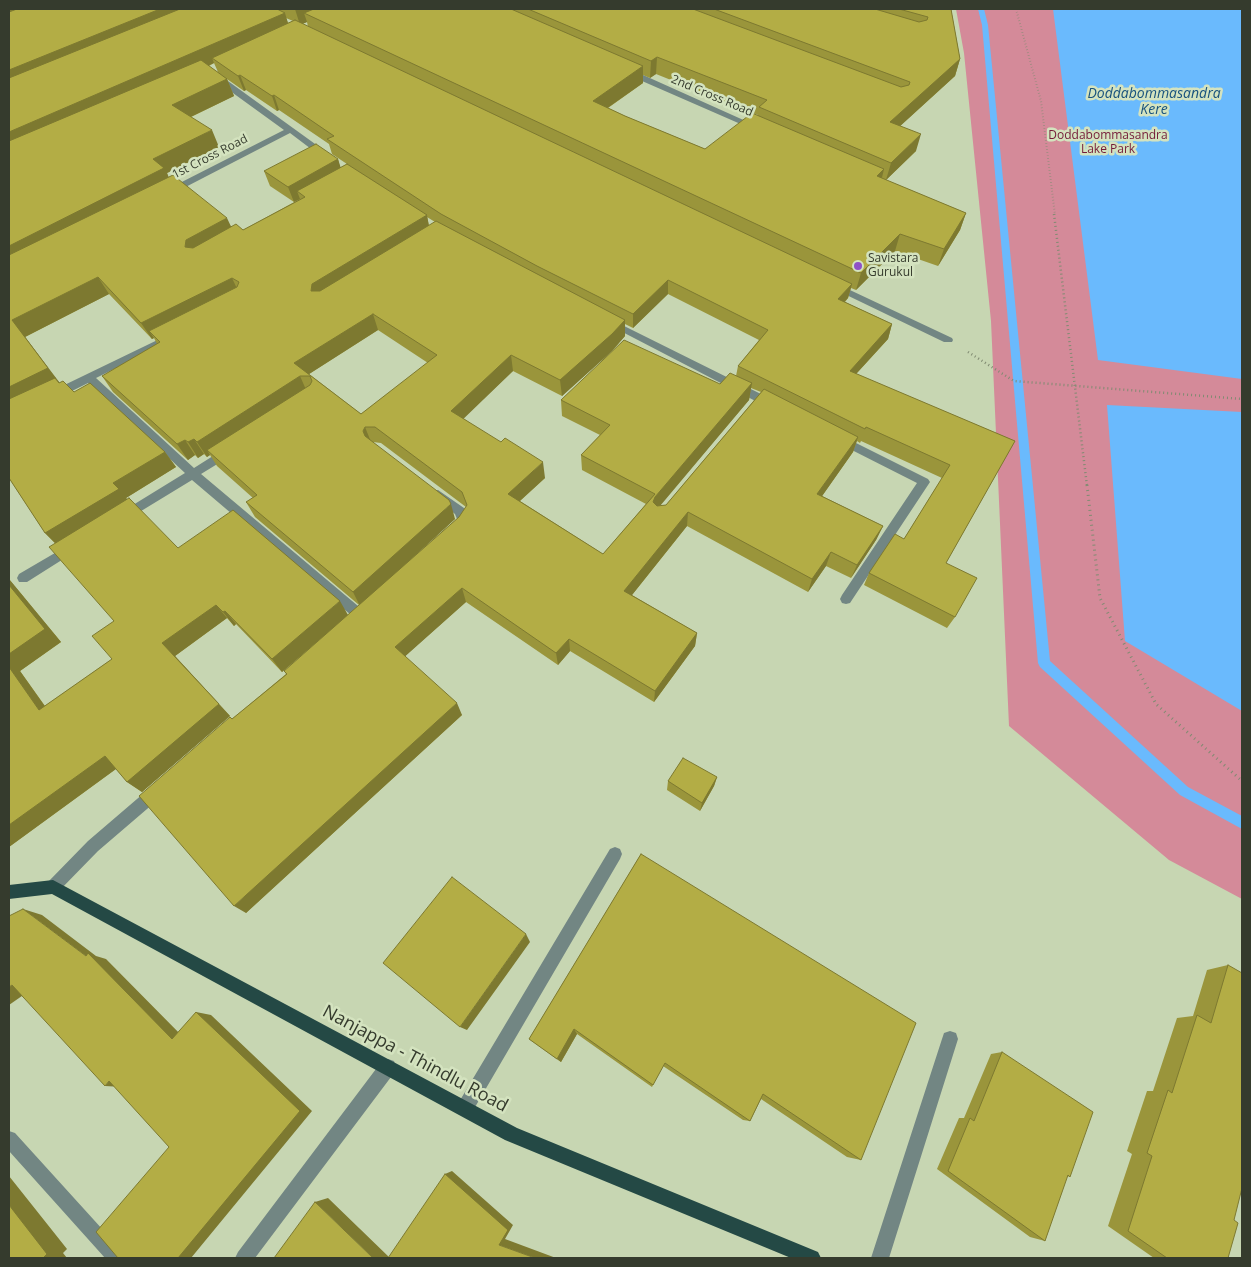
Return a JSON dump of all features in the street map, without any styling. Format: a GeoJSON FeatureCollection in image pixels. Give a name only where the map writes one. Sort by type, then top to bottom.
{"type":"FeatureCollection","features":[{"type":"Feature","properties":{"kind":"main road"},"geometry":{"type":"LineString","coordinates":[[9,892],[53,887]]}},
{"type":"Feature","properties":{"kind":"main road","name":"Nanjappa - Thindlu Road"},"geometry":{"type":"LineString","coordinates":[[53,887],[466,1108],[511,1134],[812,1258]]}},
{"type":"Feature","properties":{"kind":"street","name":"2nd Cross Road"},"geometry":{"type":"LineString","coordinates":[[617,67],[761,130]]}},
{"type":"Feature","properties":{"kind":"street"},"geometry":{"type":"LineString","coordinates":[[209,72],[334,162]]}},
{"type":"Feature","properties":{"kind":"street","name":"1st Cross Road"},"geometry":{"type":"LineString","coordinates":[[165,194],[290,130]]}},
{"type":"Feature","properties":{"kind":"street"},"geometry":{"type":"LineString","coordinates":[[823,280],[948,340]]}},
{"type":"Feature","properties":{"kind":"street"},"geometry":{"type":"LineString","coordinates":[[603,319],[634,339],[756,401],[785,411]]}},
{"type":"Feature","properties":{"kind":"street"},"geometry":{"type":"LineString","coordinates":[[44,400],[182,330]]}},
{"type":"Feature","properties":{"kind":"street"},"geometry":{"type":"LineString","coordinates":[[89,378],[114,398],[193,474],[364,612],[345,628]]}},
{"type":"Feature","properties":{"kind":"street"},"geometry":{"type":"LineString","coordinates":[[828,433],[924,482],[846,599]]}},
{"type":"Feature","properties":{"kind":"street"},"geometry":{"type":"LineString","coordinates":[[116,521],[240,443]]}},
{"type":"Feature","properties":{"kind":"street"},"geometry":{"type":"LineString","coordinates":[[430,488],[460,511],[463,519],[451,534]]}},
{"type":"Feature","properties":{"kind":"street"},"geometry":{"type":"LineString","coordinates":[[23,578],[83,541]]}},
{"type":"Feature","properties":{"kind":"street"},"geometry":{"type":"LineString","coordinates":[[53,887],[93,846],[167,782]]}},
{"type":"Feature","properties":{"kind":"street"},"geometry":{"type":"LineString","coordinates":[[466,1108],[615,854]]}},
{"type":"Feature","properties":{"kind":"street"},"geometry":{"type":"LineString","coordinates":[[880,1258],[950,1039]]}},
{"type":"Feature","properties":{"kind":"street"},"geometry":{"type":"LineString","coordinates":[[244,1258],[388,1066]]}},
{"type":"Feature","properties":{"kind":"street"},"geometry":{"type":"LineString","coordinates":[[9,1139],[117,1258]]}},
{"type":"Feature","properties":{"kind":"path"},"geometry":{"type":"LineString","coordinates":[[1016,9],[1041,101],[1100,598],[1156,704],[1242,781]]}},
{"type":"Feature","properties":{"kind":"path"},"geometry":{"type":"LineString","coordinates":[[948,340],[1014,381],[1242,399]]}},
{"type":"Feature","properties":{"kind":"green space","name":"Doddabommasandra Lake Park"},"geometry":{"type":"Polygon","coordinates":[[[956,9],[1242,9],[1242,899],[1169,860],[1009,726],[991,321],[964,53],[956,9]]]}},
{"type":"Feature","properties":{"kind":"water","name":"Doddabommasandra Kere"},"geometry":{"type":"Polygon","coordinates":[[[1053,9],[1242,9],[1242,379],[1098,360],[1053,9]]]}},
{"type":"Feature","properties":{"kind":"water"},"geometry":{"type":"Polygon","coordinates":[[[1107,405],[1242,412],[1242,711],[1125,641],[1107,405]]]}},
{"type":"Feature","properties":{"kind":"building"},"geometry":{"type":"Polygon","coordinates":[[[17,9],[160,9],[9,70],[9,12],[17,9]]]}},
{"type":"Feature","properties":{"kind":"building"},"geometry":{"type":"Polygon","coordinates":[[[180,9],[277,9],[285,13],[9,132],[9,78],[180,9]]]}},
{"type":"Feature","properties":{"kind":"building"},"geometry":{"type":"Polygon","coordinates":[[[314,9],[511,9],[643,66],[593,101],[625,116],[705,149],[752,113],[884,169],[877,176],[966,213],[944,249],[900,234],[861,273],[304,13],[314,9]]]}},
{"type":"Feature","properties":{"kind":"building"},"geometry":{"type":"Polygon","coordinates":[[[528,9],[693,9],[901,87],[909,85],[910,82],[714,9],[875,9],[919,22],[927,20],[928,17],[899,9],[951,9],[960,59],[890,122],[921,134],[891,163],[759,107],[767,100],[657,57],[651,61],[528,9]]]}},
{"type":"Feature","properties":{"kind":"building"},"geometry":{"type":"Polygon","coordinates":[[[295,20],[852,284],[838,299],[892,324],[850,371],[1015,441],[946,563],[977,578],[955,617],[869,573],[895,534],[904,539],[950,465],[866,427],[865,429],[738,366],[768,330],[668,280],[633,314],[537,266],[441,214],[327,139],[334,136],[274,95],[272,96],[240,75],[238,76],[212,58],[295,20]]]}},
{"type":"Feature","properties":{"kind":"building"},"geometry":{"type":"Polygon","coordinates":[[[201,60],[227,79],[172,105],[212,130],[153,159],[164,168],[9,246],[9,141],[201,60]]]}},
{"type":"Feature","properties":{"kind":"building"},"geometry":{"type":"Polygon","coordinates":[[[316,144],[338,159],[288,187],[264,171],[316,144]]]}},
{"type":"Feature","properties":{"kind":"building"},"geometry":{"type":"Polygon","coordinates":[[[347,164],[427,215],[312,284],[311,291],[320,291],[436,221],[625,320],[560,380],[511,355],[451,411],[501,442],[505,438],[543,462],[508,494],[603,554],[655,494],[581,455],[610,425],[561,400],[624,340],[720,384],[730,373],[752,383],[655,497],[653,502],[657,506],[666,505],[764,389],[858,437],[817,494],[883,526],[857,565],[831,552],[812,579],[688,512],[624,591],[697,633],[655,691],[569,639],[556,653],[462,588],[395,647],[457,703],[234,906],[139,796],[230,717],[232,719],[287,674],[284,671],[459,517],[467,505],[462,492],[375,427],[365,427],[363,431],[365,436],[449,500],[451,504],[353,592],[246,502],[257,495],[207,450],[310,385],[312,381],[310,376],[300,376],[197,442],[194,439],[188,442],[185,440],[177,444],[102,376],[160,342],[149,331],[237,287],[239,282],[232,278],[141,323],[98,277],[12,320],[48,368],[9,387],[9,255],[173,175],[227,218],[186,240],[185,247],[193,248],[236,224],[243,230],[305,197],[297,191],[347,164]],[[373,314],[294,363],[361,414],[437,355],[373,314]]]}},
{"type":"Feature","properties":{"kind":"building"},"geometry":{"type":"Polygon","coordinates":[[[55,378],[59,383],[63,381],[74,392],[90,383],[165,452],[113,483],[119,489],[45,533],[9,478],[9,399],[55,378]]]}},
{"type":"Feature","properties":{"kind":"building"},"geometry":{"type":"Polygon","coordinates":[[[129,498],[178,548],[233,510],[340,601],[272,659],[225,611],[223,612],[216,605],[162,643],[219,704],[127,782],[105,756],[9,825],[9,667],[39,710],[112,659],[92,636],[114,621],[49,547],[129,498]]]}},
{"type":"Feature","properties":{"kind":"building"},"geometry":{"type":"Polygon","coordinates":[[[9,585],[45,629],[9,654],[9,585]]]}},
{"type":"Feature","properties":{"kind":"building"},"geometry":{"type":"Polygon","coordinates":[[[683,758],[717,777],[702,803],[668,781],[683,758]]]}},
{"type":"Feature","properties":{"kind":"building"},"geometry":{"type":"Polygon","coordinates":[[[641,854],[916,1023],[861,1160],[763,1094],[750,1121],[665,1063],[653,1085],[574,1029],[557,1059],[529,1039],[641,854]]]}},
{"type":"Feature","properties":{"kind":"building"},"geometry":{"type":"Polygon","coordinates":[[[452,877],[526,934],[460,1027],[383,963],[452,877]]]}},
{"type":"Feature","properties":{"kind":"building"},"geometry":{"type":"Polygon","coordinates":[[[23,909],[86,956],[88,953],[172,1039],[196,1012],[300,1111],[178,1258],[118,1258],[96,1232],[169,1147],[109,1081],[105,1086],[12,985],[9,987],[9,916],[23,909]]]}},
{"type":"Feature","properties":{"kind":"building"},"geometry":{"type":"Polygon","coordinates":[[[1228,965],[1242,973],[1242,1188],[1234,1220],[1238,1223],[1228,1258],[1167,1258],[1128,1231],[1152,1156],[1147,1153],[1168,1090],[1172,1093],[1197,1015],[1211,1023],[1228,965]]]}},
{"type":"Feature","properties":{"kind":"building"},"geometry":{"type":"Polygon","coordinates":[[[1002,1052],[1093,1112],[1045,1241],[948,1171],[970,1118],[974,1121],[1002,1052]]]}},
{"type":"Feature","properties":{"kind":"building"},"geometry":{"type":"Polygon","coordinates":[[[445,1174],[508,1230],[499,1245],[535,1258],[388,1258],[445,1174]]]}},
{"type":"Feature","properties":{"kind":"building"},"geometry":{"type":"Polygon","coordinates":[[[315,1202],[373,1258],[274,1258],[315,1202]]]}},
{"type":"Feature","properties":{"kind":"building"},"geometry":{"type":"Polygon","coordinates":[[[9,1205],[47,1254],[43,1258],[9,1258],[9,1205]]]}},
{"type":"Feature","properties":{"kind":"waterway"},"geometry":{"type":"LineString","coordinates":[[981,9],[985,25],[1044,663],[1184,791],[1242,823]]}},
{"type":"Feature","properties":{"kind":"place","name":"Savistara Gurukul"},"geometry":{"type":"Point","coordinates":[858,266]}}]}
